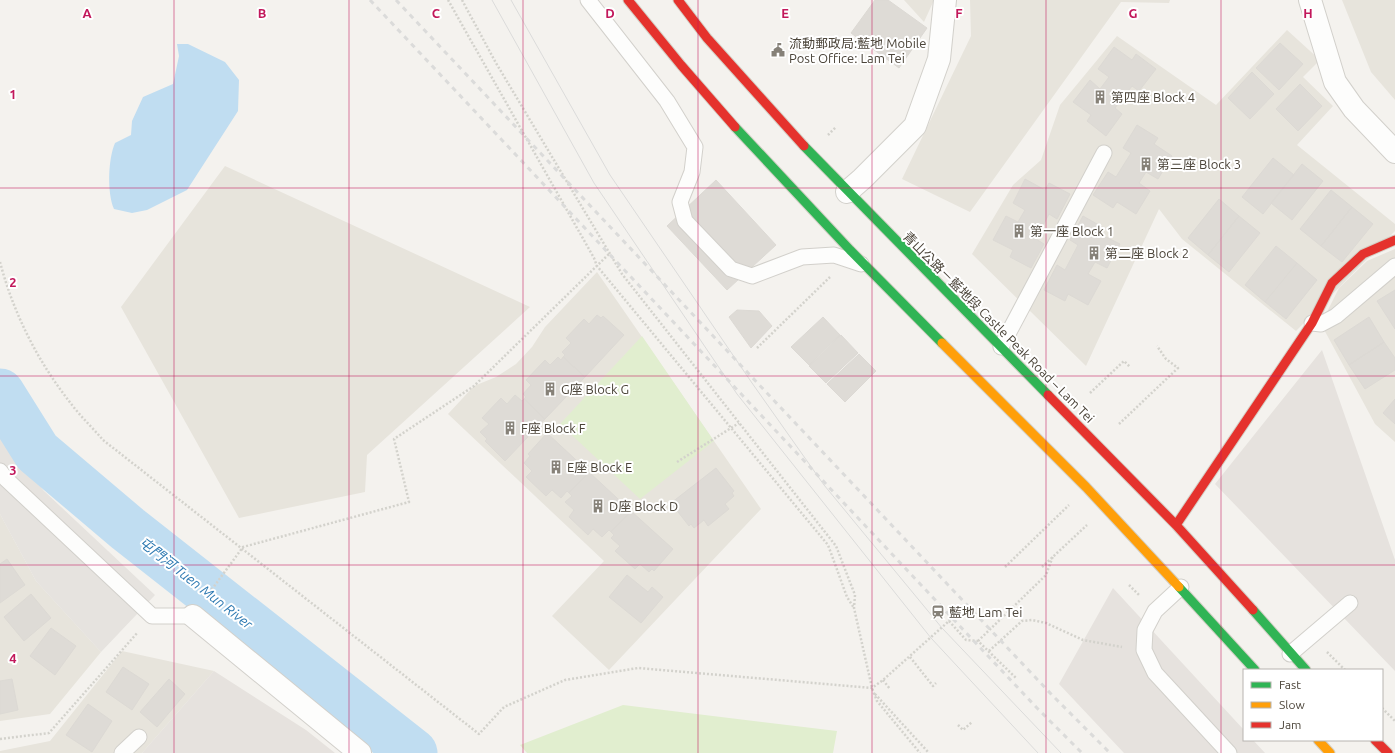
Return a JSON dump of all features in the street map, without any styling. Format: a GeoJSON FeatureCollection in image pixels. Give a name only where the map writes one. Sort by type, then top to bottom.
{"type":"FeatureCollection","features":[{"type":"Feature","properties":{"kind":"main road"},"geometry":{"type":"LineString","coordinates":[[628,0],[691,79],[802,201],[1087,489],[1181,587],[1254,669]]}},
{"type":"Feature","properties":{"kind":"main road","name":"青山公路－藍地段 Castle Peak Road – Lam Tei"},"geometry":{"type":"LineString","coordinates":[[678,0],[706,38],[809,153],[1176,525],[1305,669]]}},
{"type":"Feature","properties":{"kind":"main road"},"geometry":{"type":"LineString","coordinates":[[1176,525],[1312,324],[1332,283],[1363,254],[1395,240]]}},
{"type":"Feature","properties":{"kind":"main road"},"geometry":{"type":"LineString","coordinates":[[1319,741],[1330,753]]}},
{"type":"Feature","properties":{"kind":"main road"},"geometry":{"type":"LineString","coordinates":[[1376,741],[1388,753]]}},
{"type":"Feature","properties":{"kind":"street"},"geometry":{"type":"LineString","coordinates":[[847,192],[915,126],[939,60],[946,0]]}},
{"type":"Feature","properties":{"kind":"street"},"geometry":{"type":"LineString","coordinates":[[1310,0],[1335,82],[1354,109],[1395,152]]}},
{"type":"Feature","properties":{"kind":"street"},"geometry":{"type":"LineString","coordinates":[[198,609],[360,753]]}},
{"type":"Feature","properties":{"kind":"lane"},"geometry":{"type":"LineString","coordinates":[[588,0],[667,101],[695,147],[692,172],[680,202],[685,221],[732,269],[752,276],[802,257],[834,255],[865,266]]}},
{"type":"Feature","properties":{"kind":"lane"},"geometry":{"type":"LineString","coordinates":[[1001,347],[1104,153]]}},
{"type":"Feature","properties":{"kind":"lane"},"geometry":{"type":"LineString","coordinates":[[1312,324],[1321,324],[1336,316],[1395,266]]}},
{"type":"Feature","properties":{"kind":"lane"},"geometry":{"type":"LineString","coordinates":[[0,471],[6,479],[152,616],[198,609]]}},
{"type":"Feature","properties":{"kind":"lane"},"geometry":{"type":"LineString","coordinates":[[1181,587],[1155,611],[1145,630],[1144,650],[1155,673],[1229,753]]}},
{"type":"Feature","properties":{"kind":"lane"},"geometry":{"type":"LineString","coordinates":[[1290,654],[1350,603]]}},
{"type":"Feature","properties":{"kind":"lane"},"geometry":{"type":"LineString","coordinates":[[122,753],[139,737]]}},
{"type":"Feature","properties":{"kind":"path"},"geometry":{"type":"LineString","coordinates":[[448,0],[590,251],[597,266],[828,545],[847,597],[854,608]]}},
{"type":"Feature","properties":{"kind":"path"},"geometry":{"type":"LineString","coordinates":[[462,0],[496,63],[622,274],[836,546],[855,594],[854,608],[872,688],[929,753]]}},
{"type":"Feature","properties":{"kind":"path"},"geometry":{"type":"LineString","coordinates":[[198,609],[243,547],[409,502],[394,439],[474,386],[610,253]]}},
{"type":"Feature","properties":{"kind":"path"},"geometry":{"type":"LineString","coordinates":[[0,262],[15,307],[32,345],[69,401],[103,440],[243,547],[479,734],[504,707],[565,680],[638,668],[872,688],[910,657],[949,621],[952,606]]}},
{"type":"Feature","properties":{"kind":"path"},"geometry":{"type":"LineString","coordinates":[[758,348],[834,273]]}},
{"type":"Feature","properties":{"kind":"path"},"geometry":{"type":"LineString","coordinates":[[1119,424],[1178,368],[1166,359],[1157,346]]}},
{"type":"Feature","properties":{"kind":"path"},"geometry":{"type":"LineString","coordinates":[[1090,393],[1124,361],[1130,367]]}},
{"type":"Feature","properties":{"kind":"path"},"geometry":{"type":"LineString","coordinates":[[677,462],[739,423]]}},
{"type":"Feature","properties":{"kind":"path"},"geometry":{"type":"LineString","coordinates":[[1005,567],[1087,489]]}},
{"type":"Feature","properties":{"kind":"path"},"geometry":{"type":"LineString","coordinates":[[1042,567],[1105,509]]}},
{"type":"Feature","properties":{"kind":"path"},"geometry":{"type":"LineString","coordinates":[[949,621],[966,640],[978,640],[1046,575],[1053,556]]}},
{"type":"Feature","properties":{"kind":"path"},"geometry":{"type":"LineString","coordinates":[[0,738],[49,733],[152,616]]}},
{"type":"Feature","properties":{"kind":"path"},"geometry":{"type":"LineString","coordinates":[[989,651],[999,640],[1022,621],[1032,620],[1046,623],[1083,640],[1144,650]]}},
{"type":"Feature","properties":{"kind":"path"},"geometry":{"type":"LineString","coordinates":[[978,640],[1016,678]]}},
{"type":"Feature","properties":{"kind":"path"},"geometry":{"type":"LineString","coordinates":[[910,657],[933,686],[936,683]]}},
{"type":"Feature","properties":{"kind":"path"},"geometry":{"type":"LineString","coordinates":[[883,680],[890,689]]}},
{"type":"Feature","properties":{"kind":"path"},"geometry":{"type":"LineString","coordinates":[[875,693],[877,701],[920,753]]}},
{"type":"Feature","properties":{"kind":"path"},"geometry":{"type":"LineString","coordinates":[[1383,709],[1395,721]]}},
{"type":"Feature","properties":{"kind":"path"},"geometry":{"type":"LineString","coordinates":[[958,725],[963,730],[972,722]]}},
{"type":"Feature","properties":{"kind":"shaded area"},"geometry":{"type":"Polygon","coordinates":[[[904,0],[934,0],[924,22],[904,0]]]}},
{"type":"Feature","properties":{"kind":"shaded area"},"geometry":{"type":"Polygon","coordinates":[[[970,0],[1170,0],[1169,3],[1121,2],[970,212],[902,179],[971,36],[970,0]]]}},
{"type":"Feature","properties":{"kind":"shaded area"},"geometry":{"type":"Polygon","coordinates":[[[1342,0],[1395,0],[1395,100],[1371,72],[1342,0]]]}},
{"type":"Feature","properties":{"kind":"shaded area"},"geometry":{"type":"Polygon","coordinates":[[[1287,30],[1320,60],[1303,77],[1333,106],[1297,145],[1395,224],[1395,231],[1296,331],[1182,239],[1159,209],[1086,366],[972,254],[1013,185],[1041,160],[1060,105],[1117,36],[1216,105],[1287,30]]]}},
{"type":"Feature","properties":{"kind":"shaded area"},"geometry":{"type":"Polygon","coordinates":[[[225,166],[530,307],[367,455],[365,492],[239,518],[121,307],[225,166]]]}},
{"type":"Feature","properties":{"kind":"shaded area"},"geometry":{"type":"Polygon","coordinates":[[[1395,249],[1395,442],[1375,424],[1321,324],[1339,288],[1367,261],[1395,249]]]}},
{"type":"Feature","properties":{"kind":"shaded area"},"geometry":{"type":"Polygon","coordinates":[[[597,272],[761,509],[609,670],[552,616],[604,561],[448,414],[474,386],[496,377],[516,364],[532,347],[545,327],[597,272]]]}},
{"type":"Feature","properties":{"kind":"shaded area"},"geometry":{"type":"Polygon","coordinates":[[[1322,350],[1395,560],[1395,671],[1215,484],[1322,350]]]}},
{"type":"Feature","properties":{"kind":"shaded area"},"geometry":{"type":"Polygon","coordinates":[[[0,433],[18,460],[44,491],[155,595],[101,652],[36,581],[0,514],[0,433]]]}},
{"type":"Feature","properties":{"kind":"shaded area"},"geometry":{"type":"Polygon","coordinates":[[[0,514],[36,581],[101,652],[50,714],[0,721],[0,514]]]}},
{"type":"Feature","properties":{"kind":"shaded area"},"geometry":{"type":"Polygon","coordinates":[[[1113,588],[1243,729],[1243,741],[1254,741],[1265,753],[1124,753],[1059,684],[1113,588]]]}},
{"type":"Feature","properties":{"kind":"shaded area"},"geometry":{"type":"Polygon","coordinates":[[[122,651],[214,671],[142,753],[0,753],[0,751],[50,741],[122,651]]]}},
{"type":"Feature","properties":{"kind":"shaded area"},"geometry":{"type":"Polygon","coordinates":[[[214,671],[306,730],[335,753],[142,753],[214,671]]]}},
{"type":"Feature","properties":{"kind":"green space"},"geometry":{"type":"Polygon","coordinates":[[[642,336],[714,441],[640,499],[560,424],[642,336]]]}},
{"type":"Feature","properties":{"kind":"green space"},"geometry":{"type":"Polygon","coordinates":[[[623,705],[837,731],[833,753],[527,753],[520,745],[623,705]]]}},
{"type":"Feature","properties":{"kind":"water"},"geometry":{"type":"Polygon","coordinates":[[[177,44],[188,44],[225,62],[239,80],[238,111],[187,190],[147,210],[132,213],[114,209],[110,194],[109,176],[111,158],[115,143],[131,135],[132,121],[143,97],[173,84],[179,56],[177,44]]]}},
{"type":"Feature","properties":{"kind":"building"},"geometry":{"type":"Polygon","coordinates":[[[875,0],[888,0],[927,28],[899,68],[851,33],[875,0]]]}},
{"type":"Feature","properties":{"kind":"building"},"geometry":{"type":"Polygon","coordinates":[[[1280,43],[1303,64],[1279,90],[1256,68],[1280,43]]]}},
{"type":"Feature","properties":{"kind":"building","name":"第四座 Block 4"},"geometry":{"type":"Polygon","coordinates":[[[1114,47],[1132,60],[1136,54],[1156,69],[1139,91],[1132,86],[1115,108],[1122,114],[1106,136],[1087,121],[1091,115],[1073,102],[1090,80],[1100,89],[1109,77],[1098,69],[1114,47]]]}},
{"type":"Feature","properties":{"kind":"building"},"geometry":{"type":"Polygon","coordinates":[[[1252,72],[1274,94],[1250,119],[1228,98],[1252,72]]]}},
{"type":"Feature","properties":{"kind":"building"},"geometry":{"type":"Polygon","coordinates":[[[1300,84],[1322,106],[1298,131],[1276,109],[1300,84]]]}},
{"type":"Feature","properties":{"kind":"building","name":"第三座 Block 3"},"geometry":{"type":"Polygon","coordinates":[[[1137,125],[1158,138],[1154,144],[1172,156],[1158,179],[1146,172],[1139,183],[1150,191],[1136,214],[1117,202],[1113,208],[1093,195],[1108,172],[1116,177],[1131,153],[1123,148],[1137,125]]]}},
{"type":"Feature","properties":{"kind":"building"},"geometry":{"type":"Polygon","coordinates":[[[1273,158],[1294,175],[1263,214],[1242,197],[1273,158]]]}},
{"type":"Feature","properties":{"kind":"building"},"geometry":{"type":"Polygon","coordinates":[[[1302,164],[1323,181],[1292,220],[1271,203],[1302,164]]]}},
{"type":"Feature","properties":{"kind":"building","name":"第一座 Block 1"},"geometry":{"type":"Polygon","coordinates":[[[1025,179],[1045,190],[1049,183],[1070,194],[1057,219],[1049,214],[1036,239],[1044,244],[1031,268],[1010,257],[1013,250],[993,240],[1006,216],[1018,222],[1025,210],[1013,203],[1025,179]]]}},
{"type":"Feature","properties":{"kind":"building"},"geometry":{"type":"Polygon","coordinates":[[[716,180],[776,245],[727,290],[667,226],[716,180]]]}},
{"type":"Feature","properties":{"kind":"building"},"geometry":{"type":"Polygon","coordinates":[[[1331,190],[1352,207],[1321,246],[1300,229],[1331,190]]]}},
{"type":"Feature","properties":{"kind":"building"},"geometry":{"type":"Polygon","coordinates":[[[1219,199],[1239,216],[1208,255],[1188,238],[1219,199]]]}},
{"type":"Feature","properties":{"kind":"building"},"geometry":{"type":"Polygon","coordinates":[[[1352,207],[1373,224],[1342,262],[1321,246],[1352,207]]]}},
{"type":"Feature","properties":{"kind":"building","name":"第二座 Block 2"},"geometry":{"type":"Polygon","coordinates":[[[1083,216],[1104,228],[1100,234],[1120,244],[1107,268],[1095,262],[1088,274],[1101,281],[1088,305],[1068,294],[1065,301],[1044,290],[1057,265],[1065,270],[1078,245],[1070,240],[1083,216]]]}},
{"type":"Feature","properties":{"kind":"building"},"geometry":{"type":"Polygon","coordinates":[[[1239,216],[1260,233],[1229,272],[1208,255],[1239,216]]]}},
{"type":"Feature","properties":{"kind":"building"},"geometry":{"type":"Polygon","coordinates":[[[1276,246],[1297,263],[1265,302],[1245,285],[1276,246]]]}},
{"type":"Feature","properties":{"kind":"building"},"geometry":{"type":"Polygon","coordinates":[[[1297,263],[1317,280],[1286,319],[1265,302],[1297,263]]]}},
{"type":"Feature","properties":{"kind":"building"},"geometry":{"type":"Polygon","coordinates":[[[1395,290],[1395,329],[1377,301],[1395,290]]]}},
{"type":"Feature","properties":{"kind":"building"},"geometry":{"type":"Polygon","coordinates":[[[737,310],[759,311],[772,326],[751,348],[729,317],[737,310]]]}},
{"type":"Feature","properties":{"kind":"building"},"geometry":{"type":"Polygon","coordinates":[[[597,315],[601,318],[603,316],[624,335],[585,377],[563,357],[565,355],[562,352],[571,343],[566,338],[584,319],[589,324],[597,315]]]}},
{"type":"Feature","properties":{"kind":"building"},"geometry":{"type":"Polygon","coordinates":[[[823,317],[840,335],[809,365],[791,347],[823,317]]]}},
{"type":"Feature","properties":{"kind":"building"},"geometry":{"type":"Polygon","coordinates":[[[1369,317],[1384,342],[1349,365],[1334,340],[1369,317]]]}},
{"type":"Feature","properties":{"kind":"building"},"geometry":{"type":"Polygon","coordinates":[[[841,335],[858,353],[826,383],[809,366],[841,335]]]}},
{"type":"Feature","properties":{"kind":"building"},"geometry":{"type":"Polygon","coordinates":[[[1384,342],[1395,358],[1395,370],[1365,389],[1349,365],[1384,342]]]}},
{"type":"Feature","properties":{"kind":"building"},"geometry":{"type":"Polygon","coordinates":[[[859,354],[876,371],[845,402],[827,384],[859,354]]]}},
{"type":"Feature","properties":{"kind":"building","name":"G座 Block G"},"geometry":{"type":"Polygon","coordinates":[[[558,357],[561,360],[563,357],[585,377],[545,419],[524,399],[526,397],[523,394],[531,385],[526,380],[545,360],[550,365],[558,357]]]}},
{"type":"Feature","properties":{"kind":"building","name":"F座 Block F"},"geometry":{"type":"Polygon","coordinates":[[[515,395],[522,401],[524,399],[545,419],[505,461],[485,441],[487,439],[480,432],[489,424],[482,418],[501,398],[507,404],[515,395]]]}},
{"type":"Feature","properties":{"kind":"building"},"geometry":{"type":"Polygon","coordinates":[[[1395,399],[1395,424],[1383,413],[1395,399]]]}},
{"type":"Feature","properties":{"kind":"building","name":"E座 Block E"},"geometry":{"type":"Polygon","coordinates":[[[547,433],[589,472],[569,493],[567,491],[561,498],[552,490],[546,496],[526,477],[532,471],[524,463],[530,456],[528,454],[547,433]]]}},
{"type":"Feature","properties":{"kind":"building"},"geometry":{"type":"Polygon","coordinates":[[[716,468],[734,491],[732,493],[734,496],[725,504],[729,509],[708,526],[704,520],[694,528],[691,524],[689,526],[671,503],[716,468]]]}},
{"type":"Feature","properties":{"kind":"building","name":"D座 Block D"},"geometry":{"type":"Polygon","coordinates":[[[589,472],[631,511],[611,532],[609,530],[602,537],[593,529],[588,535],[569,517],[574,510],[565,502],[572,496],[569,493],[589,472]]]}},
{"type":"Feature","properties":{"kind":"building"},"geometry":{"type":"Polygon","coordinates":[[[631,511],[673,549],[654,571],[652,569],[649,572],[640,564],[635,569],[615,551],[620,546],[611,538],[614,535],[611,532],[631,511]]]}},
{"type":"Feature","properties":{"kind":"building"},"geometry":{"type":"Polygon","coordinates":[[[7,559],[25,585],[0,603],[0,564],[7,559]]]}},
{"type":"Feature","properties":{"kind":"building"},"geometry":{"type":"Polygon","coordinates":[[[627,575],[648,592],[652,587],[663,597],[641,623],[609,597],[627,575]]]}},
{"type":"Feature","properties":{"kind":"building"},"geometry":{"type":"Polygon","coordinates":[[[31,594],[51,618],[24,641],[4,617],[31,594]]]}},
{"type":"Feature","properties":{"kind":"building"},"geometry":{"type":"Polygon","coordinates":[[[51,628],[76,646],[55,675],[30,656],[51,628]]]}},
{"type":"Feature","properties":{"kind":"building"},"geometry":{"type":"Polygon","coordinates":[[[123,667],[149,684],[132,710],[106,692],[123,667]]]}},
{"type":"Feature","properties":{"kind":"building"},"geometry":{"type":"Polygon","coordinates":[[[12,679],[18,710],[0,714],[0,681],[12,679]]]}},
{"type":"Feature","properties":{"kind":"building"},"geometry":{"type":"Polygon","coordinates":[[[169,679],[185,694],[157,727],[140,712],[169,679]]]}},
{"type":"Feature","properties":{"kind":"building"},"geometry":{"type":"Polygon","coordinates":[[[88,704],[112,721],[92,752],[66,735],[88,704]]]}},
{"type":"Feature","properties":{"kind":"waterway","name":"屯門河 Tuen Mun River"},"geometry":{"type":"LineString","coordinates":[[0,393],[37,452],[128,529],[413,753]]}},
{"type":"Feature","properties":{"kind":"tram line"},"geometry":{"type":"LineString","coordinates":[[492,0],[594,183],[737,394],[931,638],[1038,753]]}},
{"type":"Feature","properties":{"kind":"tram line"},"geometry":{"type":"LineString","coordinates":[[511,0],[610,175],[752,383],[824,485],[942,628],[1061,753]]}},
{"type":"Feature","properties":{"kind":"railway"},"geometry":{"type":"LineString","coordinates":[[370,0],[1037,708],[1082,753]]}},
{"type":"Feature","properties":{"kind":"railway"},"geometry":{"type":"LineString","coordinates":[[396,0],[1052,695],[1110,753]]}},
{"type":"Feature","properties":{"kind":"traffic: fast"},"geometry":{"type":"LineString","coordinates":[[735,127],[850,250],[942,343]]}},
{"type":"Feature","properties":{"kind":"traffic: fast"},"geometry":{"type":"LineString","coordinates":[[804,146],[1048,395]]}},
{"type":"Feature","properties":{"kind":"traffic: fast"},"geometry":{"type":"LineString","coordinates":[[1179,587],[1254,669]]}},
{"type":"Feature","properties":{"kind":"traffic: fast"},"geometry":{"type":"LineString","coordinates":[[1253,610],[1305,669]]}},
{"type":"Feature","properties":{"kind":"traffic: slow"},"geometry":{"type":"LineString","coordinates":[[942,343],[1086,487],[1179,587]]}},
{"type":"Feature","properties":{"kind":"traffic: slow"},"geometry":{"type":"LineString","coordinates":[[1319,741],[1330,753]]}},
{"type":"Feature","properties":{"kind":"traffic: jam"},"geometry":{"type":"LineString","coordinates":[[628,0],[681,65],[735,127]]}},
{"type":"Feature","properties":{"kind":"traffic: jam"},"geometry":{"type":"LineString","coordinates":[[678,0],[707,38],[804,146]]}},
{"type":"Feature","properties":{"kind":"traffic: jam"},"geometry":{"type":"LineString","coordinates":[[1176,525],[1312,323],[1332,283],[1363,254],[1395,240]]}},
{"type":"Feature","properties":{"kind":"traffic: jam"},"geometry":{"type":"LineString","coordinates":[[1048,395],[1176,525],[1253,610]]}},
{"type":"Feature","properties":{"kind":"traffic: jam"},"geometry":{"type":"LineString","coordinates":[[1376,741],[1388,753]]}},
{"type":"Feature","properties":{"kind":"place","name":"流動郵政局:藍地 Mobile Post Office: Lam Tei"},"geometry":{"type":"Point","coordinates":[778,50]}},
{"type":"Feature","properties":{"kind":"place","name":"第四座 Block 4"},"geometry":{"type":"Point","coordinates":[1100,97]}},
{"type":"Feature","properties":{"kind":"place","name":"第三座 Block 3"},"geometry":{"type":"Point","coordinates":[1146,164]}},
{"type":"Feature","properties":{"kind":"place","name":"第一座 Block 1"},"geometry":{"type":"Point","coordinates":[1019,231]}},
{"type":"Feature","properties":{"kind":"place","name":"第二座 Block 2"},"geometry":{"type":"Point","coordinates":[1094,253]}},
{"type":"Feature","properties":{"kind":"place","name":"G座 Block G"},"geometry":{"type":"Point","coordinates":[550,389]}},
{"type":"Feature","properties":{"kind":"place","name":"F座 Block F"},"geometry":{"type":"Point","coordinates":[510,428]}},
{"type":"Feature","properties":{"kind":"place","name":"E座 Block E"},"geometry":{"type":"Point","coordinates":[556,467]}},
{"type":"Feature","properties":{"kind":"place","name":"D座 Block D"},"geometry":{"type":"Point","coordinates":[598,506]}},
{"type":"Feature","properties":{"kind":"place","name":"藍地 Lam Tei"},"geometry":{"type":"Point","coordinates":[938,612]}}]}
